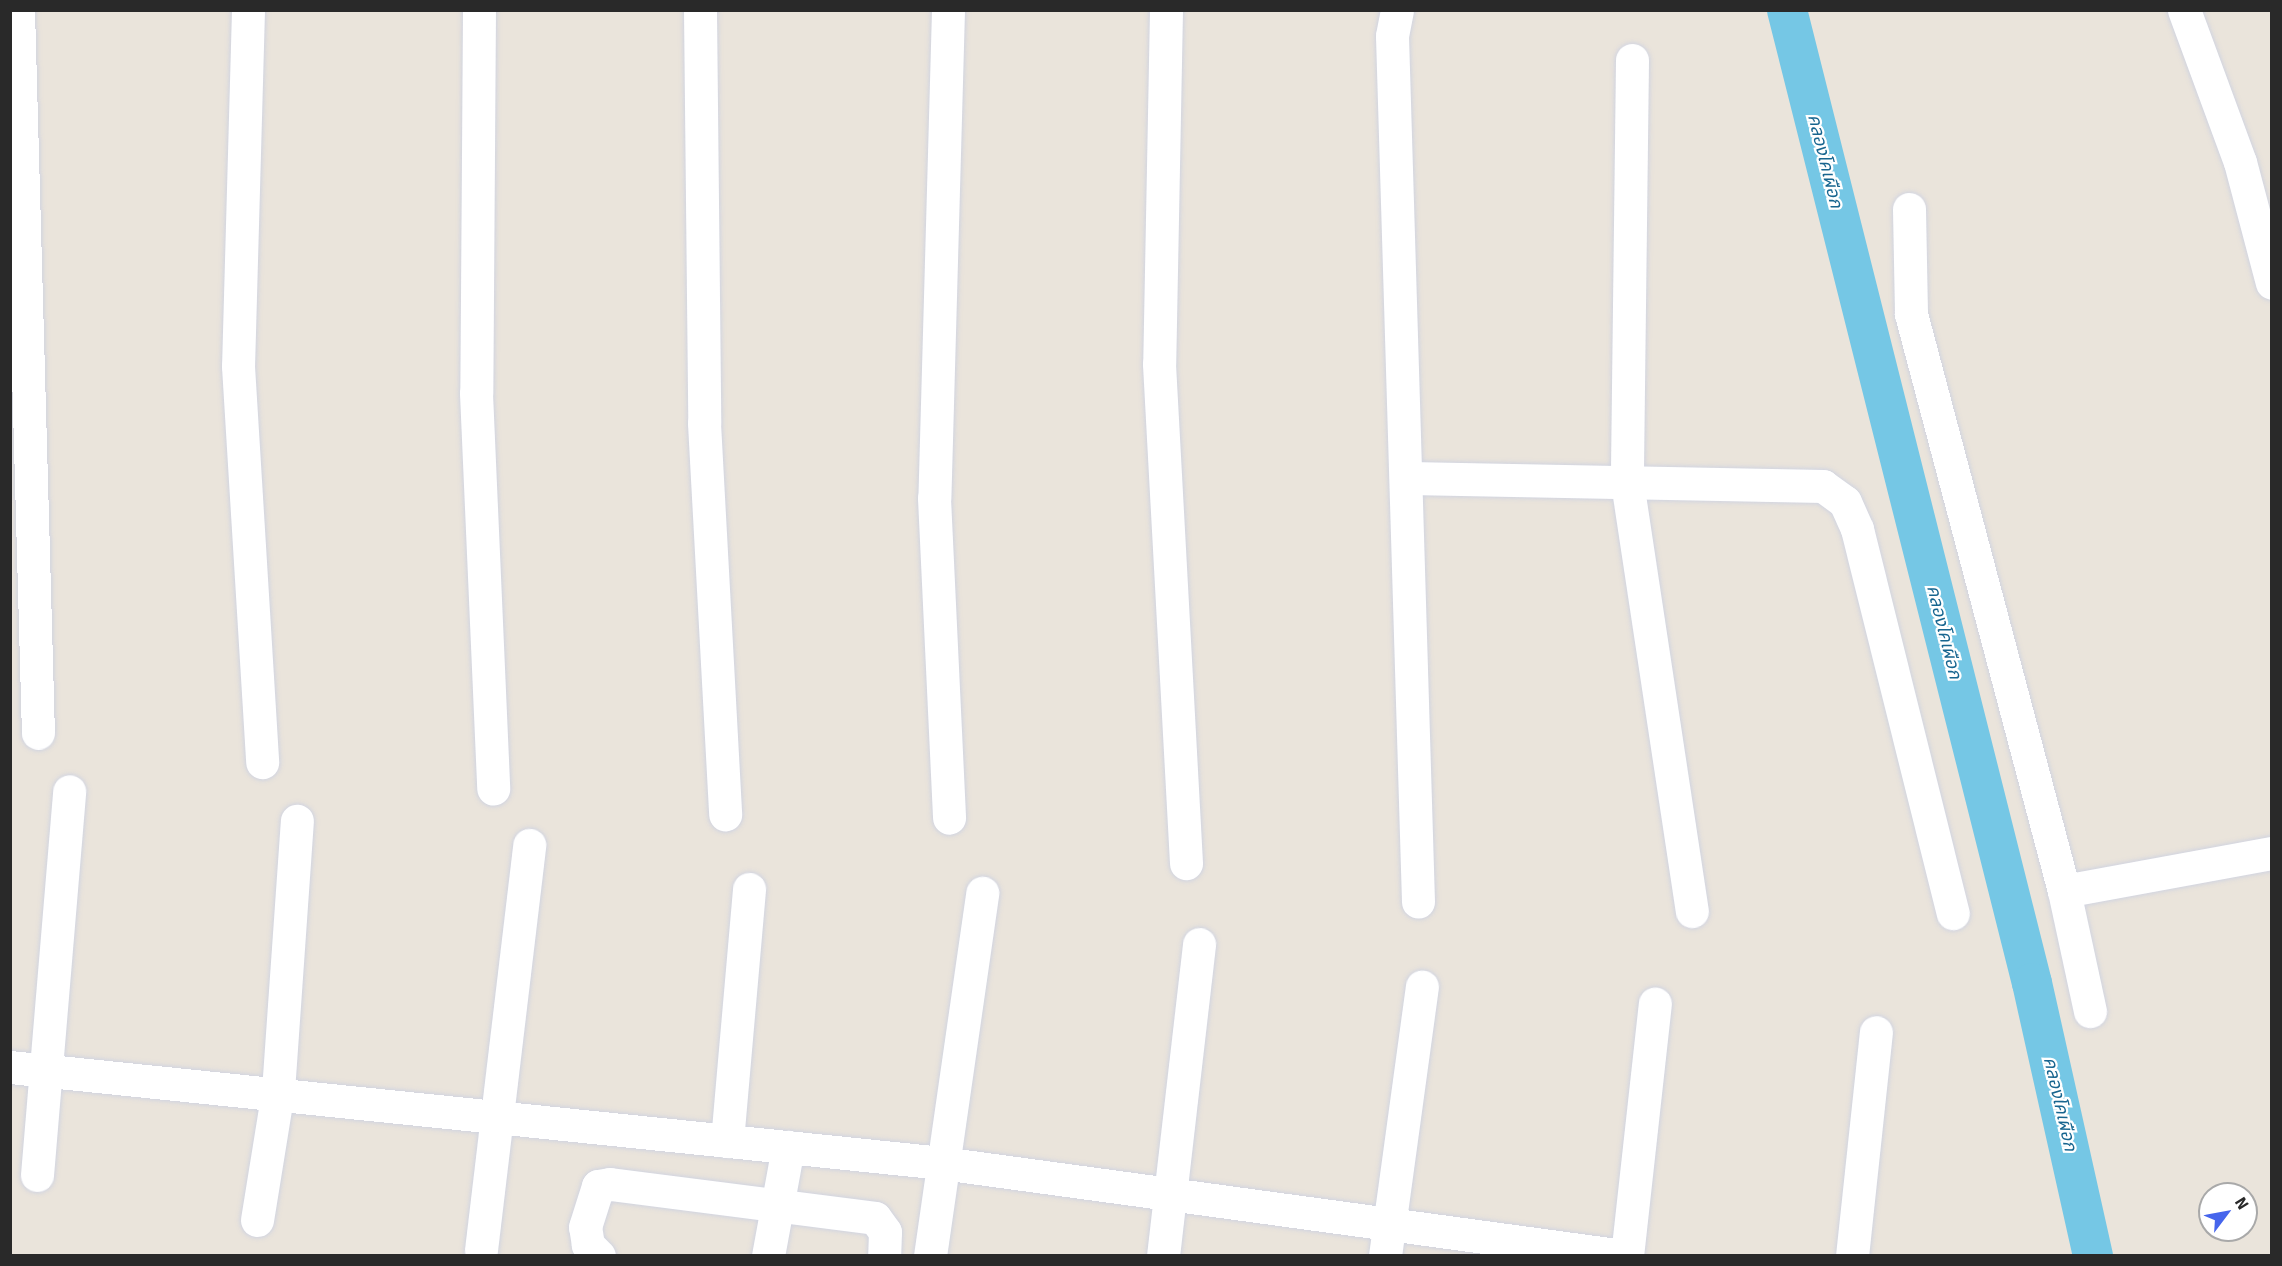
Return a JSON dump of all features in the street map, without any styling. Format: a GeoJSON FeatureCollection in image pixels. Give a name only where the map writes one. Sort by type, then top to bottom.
{"type":"FeatureCollection","features":[{"type":"Feature","properties":{"kind":"street"},"geometry":{"type":"LineString","coordinates":[[18,10],[38,733]]}},
{"type":"Feature","properties":{"kind":"street"},"geometry":{"type":"LineString","coordinates":[[248,10],[238,366],[262,762]]}},
{"type":"Feature","properties":{"kind":"street"},"geometry":{"type":"LineString","coordinates":[[479,10],[476,393],[493,789]]}},
{"type":"Feature","properties":{"kind":"street"},"geometry":{"type":"LineString","coordinates":[[700,10],[704,423],[725,814]]}},
{"type":"Feature","properties":{"kind":"street"},"geometry":{"type":"LineString","coordinates":[[948,10],[934,498],[949,818]]}},
{"type":"Feature","properties":{"kind":"street"},"geometry":{"type":"LineString","coordinates":[[1166,10],[1159,364],[1186,863]]}},
{"type":"Feature","properties":{"kind":"street"},"geometry":{"type":"LineString","coordinates":[[1396,10],[1392,36],[1409,478],[1418,902]]}},
{"type":"Feature","properties":{"kind":"street"},"geometry":{"type":"LineString","coordinates":[[2184,10],[2240,162],[2271,283]]}},
{"type":"Feature","properties":{"kind":"street"},"geometry":{"type":"LineString","coordinates":[[1632,60],[1627,482],[1692,911]]}},
{"type":"Feature","properties":{"kind":"street"},"geometry":{"type":"LineString","coordinates":[[1909,209],[1911,314],[2064,891],[2090,1011]]}},
{"type":"Feature","properties":{"kind":"street"},"geometry":{"type":"LineString","coordinates":[[1409,478],[1823,486],[1845,502],[1857,529],[1953,913]]}},
{"type":"Feature","properties":{"kind":"street"},"geometry":{"type":"LineString","coordinates":[[37,1175],[69,791]]}},
{"type":"Feature","properties":{"kind":"street"},"geometry":{"type":"LineString","coordinates":[[257,1220],[278,1091],[297,821]]}},
{"type":"Feature","properties":{"kind":"street"},"geometry":{"type":"LineString","coordinates":[[481,1250],[529,845]]}},
{"type":"Feature","properties":{"kind":"street"},"geometry":{"type":"LineString","coordinates":[[2064,891],[2271,853]]}},
{"type":"Feature","properties":{"kind":"street"},"geometry":{"type":"LineString","coordinates":[[727,1141],[749,889]]}},
{"type":"Feature","properties":{"kind":"street"},"geometry":{"type":"LineString","coordinates":[[930,1256],[982,893]]}},
{"type":"Feature","properties":{"kind":"street"},"geometry":{"type":"LineString","coordinates":[[1163,1256],[1198,944]]}},
{"type":"Feature","properties":{"kind":"street"},"geometry":{"type":"LineString","coordinates":[[1386,1241],[1422,987]]}},
{"type":"Feature","properties":{"kind":"street"},"geometry":{"type":"LineString","coordinates":[[10,1066],[278,1091],[942,1163],[1170,1196],[1386,1241],[1626,1256],[1655,1004]]}},
{"type":"Feature","properties":{"kind":"street"},"geometry":{"type":"LineString","coordinates":[[1852,1256],[1876,1032]]}},
{"type":"Feature","properties":{"kind":"street"},"geometry":{"type":"LineString","coordinates":[[768,1256],[788,1147]]}},
{"type":"Feature","properties":{"kind":"street"},"geometry":{"type":"LineString","coordinates":[[599,1256],[588,1245],[585,1227],[598,1186],[875,1218],[885,1232],[884,1256]]}},
{"type":"Feature","properties":{"kind":"waterway","name":"คลองโคเผือก"},"geometry":{"type":"LineString","coordinates":[[1787,10],[2032,983],[2093,1256]]}}]}
